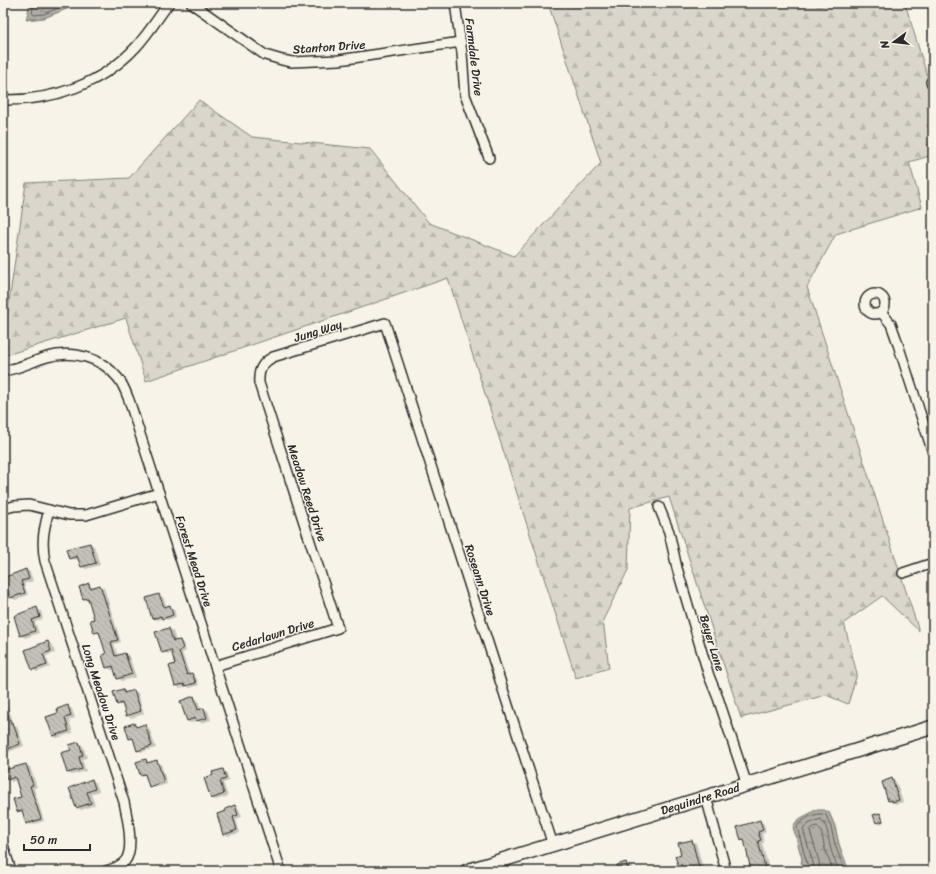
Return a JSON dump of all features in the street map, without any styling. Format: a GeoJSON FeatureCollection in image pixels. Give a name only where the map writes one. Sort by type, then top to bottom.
{"type":"FeatureCollection","features":[{"type":"Feature","properties":{"kind":"main road","name":"Dequindre Road"},"geometry":{"type":"LineString","coordinates":[[467,871],[933,727]]}},
{"type":"Feature","properties":{"kind":"street"},"geometry":{"type":"LineString","coordinates":[[3,100],[28,100],[56,94],[85,84],[100,76],[113,68],[135,48],[169,3]]}},
{"type":"Feature","properties":{"kind":"street","name":"Stanton Drive"},"geometry":{"type":"LineString","coordinates":[[191,3],[265,55],[292,62],[339,60],[461,42]]}},
{"type":"Feature","properties":{"kind":"street","name":"Farmdale Drive"},"geometry":{"type":"LineString","coordinates":[[455,3],[461,42],[465,95],[489,158]]}},
{"type":"Feature","properties":{"kind":"street"},"geometry":{"type":"LineString","coordinates":[[882,312],[891,324],[933,453]]}},
{"type":"Feature","properties":{"kind":"street","name":"Jung Way"},"geometry":{"type":"LineString","coordinates":[[261,366],[273,357],[385,323]]}},
{"type":"Feature","properties":{"kind":"street","name":"Roseann Drive"},"geometry":{"type":"LineString","coordinates":[[385,323],[553,845]]}},
{"type":"Feature","properties":{"kind":"street","name":"Forest Mead Drive"},"geometry":{"type":"LineString","coordinates":[[3,371],[47,357],[66,354],[86,357],[104,365],[118,378],[129,400],[281,871]]}},
{"type":"Feature","properties":{"kind":"street","name":"Meadow Reed Drive"},"geometry":{"type":"LineString","coordinates":[[261,366],[259,383],[338,628]]}},
{"type":"Feature","properties":{"kind":"street"},"geometry":{"type":"LineString","coordinates":[[3,509],[14,506],[29,505],[68,515],[86,515],[159,493]]}},
{"type":"Feature","properties":{"kind":"street","name":"Beyer Lane"},"geometry":{"type":"LineString","coordinates":[[659,507],[669,532],[677,568],[709,676],[718,698],[747,785]]}},
{"type":"Feature","properties":{"kind":"street","name":"Long Meadow Drive"},"geometry":{"type":"LineString","coordinates":[[49,510],[43,530],[42,542],[45,561],[127,814],[130,847],[129,854],[126,860],[120,865],[106,871]]}},
{"type":"Feature","properties":{"kind":"street"},"geometry":{"type":"LineString","coordinates":[[903,573],[933,564]]}},
{"type":"Feature","properties":{"kind":"street","name":"Cedarlawn Drive"},"geometry":{"type":"LineString","coordinates":[[215,666],[338,628]]}},
{"type":"Feature","properties":{"kind":"street"},"geometry":{"type":"LineString","coordinates":[[706,797],[726,871]]}},
{"type":"Feature","properties":{"kind":"street"},"geometry":{"type":"LineString","coordinates":[[3,845],[11,871]]}},
{"type":"Feature","properties":{"kind":"green space"},"geometry":{"type":"Polygon","coordinates":[[[548,3],[905,3],[933,95],[933,155],[909,162],[922,207],[836,234],[807,287],[919,631],[882,596],[844,623],[857,674],[848,704],[826,695],[741,718],[669,497],[630,508],[628,570],[603,620],[609,668],[576,678],[448,278],[146,381],[126,318],[3,356],[3,344],[26,183],[129,178],[199,100],[252,137],[370,149],[429,223],[514,256],[601,163],[548,3]]]}},
{"type":"Feature","properties":{"kind":"water"},"geometry":{"type":"Polygon","coordinates":[[[30,3],[76,3],[74,6],[44,18],[26,20],[30,3]]]}},
{"type":"Feature","properties":{"kind":"water"},"geometry":{"type":"Polygon","coordinates":[[[815,810],[824,810],[829,812],[849,871],[805,871],[804,866],[801,863],[802,859],[793,827],[797,821],[815,810]]]}},
{"type":"Feature","properties":{"kind":"building"},"geometry":{"type":"Polygon","coordinates":[[[90,543],[96,563],[81,567],[77,556],[69,559],[66,549],[90,543]]]}},
{"type":"Feature","properties":{"kind":"building"},"geometry":{"type":"Polygon","coordinates":[[[26,569],[29,579],[21,581],[25,593],[10,598],[3,578],[26,569]]]}},
{"type":"Feature","properties":{"kind":"building"},"geometry":{"type":"Polygon","coordinates":[[[89,583],[90,588],[100,585],[118,640],[111,642],[115,656],[125,653],[132,674],[117,679],[113,666],[106,668],[102,655],[106,654],[99,632],[94,633],[90,620],[94,619],[88,598],[83,599],[79,587],[89,583]]]}},
{"type":"Feature","properties":{"kind":"building"},"geometry":{"type":"Polygon","coordinates":[[[159,594],[164,607],[170,605],[173,615],[162,619],[161,616],[152,619],[146,598],[159,594]]]}},
{"type":"Feature","properties":{"kind":"building"},"geometry":{"type":"Polygon","coordinates":[[[37,607],[40,617],[32,620],[35,631],[20,636],[14,616],[37,607]]]}},
{"type":"Feature","properties":{"kind":"building"},"geometry":{"type":"Polygon","coordinates":[[[169,628],[173,641],[180,640],[183,649],[179,651],[187,675],[192,673],[196,683],[185,686],[184,684],[175,686],[169,666],[175,664],[171,650],[162,653],[155,632],[169,628]]]}},
{"type":"Feature","properties":{"kind":"building"},"geometry":{"type":"Polygon","coordinates":[[[48,641],[51,651],[43,654],[47,665],[32,670],[25,650],[48,641]]]}},
{"type":"Feature","properties":{"kind":"building"},"geometry":{"type":"Polygon","coordinates":[[[123,689],[124,693],[134,690],[141,711],[126,716],[122,703],[117,705],[113,692],[123,689]]]}},
{"type":"Feature","properties":{"kind":"building"},"geometry":{"type":"Polygon","coordinates":[[[194,696],[198,710],[204,708],[207,718],[196,721],[195,718],[187,721],[180,701],[194,696]]]}},
{"type":"Feature","properties":{"kind":"building"},"geometry":{"type":"Polygon","coordinates":[[[4,704],[11,723],[13,723],[20,744],[3,751],[3,705],[4,704]]]}},
{"type":"Feature","properties":{"kind":"building"},"geometry":{"type":"Polygon","coordinates":[[[68,705],[71,716],[65,718],[69,731],[53,736],[46,717],[58,713],[57,709],[68,705]]]}},
{"type":"Feature","properties":{"kind":"building"},"geometry":{"type":"Polygon","coordinates":[[[134,723],[136,727],[145,724],[152,746],[137,751],[133,738],[129,739],[125,726],[134,723]]]}},
{"type":"Feature","properties":{"kind":"building"},"geometry":{"type":"Polygon","coordinates":[[[79,742],[83,755],[79,757],[82,769],[67,773],[61,753],[71,750],[69,745],[79,742]]]}},
{"type":"Feature","properties":{"kind":"building"},"geometry":{"type":"Polygon","coordinates":[[[146,759],[147,763],[157,760],[164,782],[149,787],[145,774],[140,775],[136,762],[146,759]]]}},
{"type":"Feature","properties":{"kind":"building"},"geometry":{"type":"Polygon","coordinates":[[[26,764],[33,785],[30,786],[41,819],[26,824],[22,810],[17,812],[13,799],[21,797],[15,777],[7,780],[4,770],[26,764]]]}},
{"type":"Feature","properties":{"kind":"building"},"geometry":{"type":"Polygon","coordinates":[[[223,769],[226,779],[220,781],[224,794],[211,799],[204,778],[213,775],[212,772],[223,769]]]}},
{"type":"Feature","properties":{"kind":"building"},"geometry":{"type":"Polygon","coordinates":[[[892,778],[899,800],[892,802],[892,800],[888,801],[882,782],[892,778]]]}},
{"type":"Feature","properties":{"kind":"building"},"geometry":{"type":"Polygon","coordinates":[[[92,779],[95,789],[87,792],[91,803],[76,808],[69,788],[92,779]]]}},
{"type":"Feature","properties":{"kind":"building"},"geometry":{"type":"Polygon","coordinates":[[[235,805],[238,815],[233,817],[237,830],[223,835],[217,814],[226,811],[225,809],[235,805]]]}},
{"type":"Feature","properties":{"kind":"building"},"geometry":{"type":"Polygon","coordinates":[[[880,813],[883,821],[876,823],[873,815],[880,813]]]}},
{"type":"Feature","properties":{"kind":"building"},"geometry":{"type":"Polygon","coordinates":[[[760,820],[763,830],[758,832],[761,840],[758,841],[765,867],[751,871],[744,839],[741,840],[737,827],[760,820]]]}},
{"type":"Feature","properties":{"kind":"building"},"geometry":{"type":"Polygon","coordinates":[[[692,840],[700,871],[683,871],[681,864],[678,865],[675,856],[681,854],[678,843],[692,840]]]}},
{"type":"Feature","properties":{"kind":"building"},"geometry":{"type":"Polygon","coordinates":[[[626,862],[629,871],[619,871],[617,865],[626,862]]]}}]}
